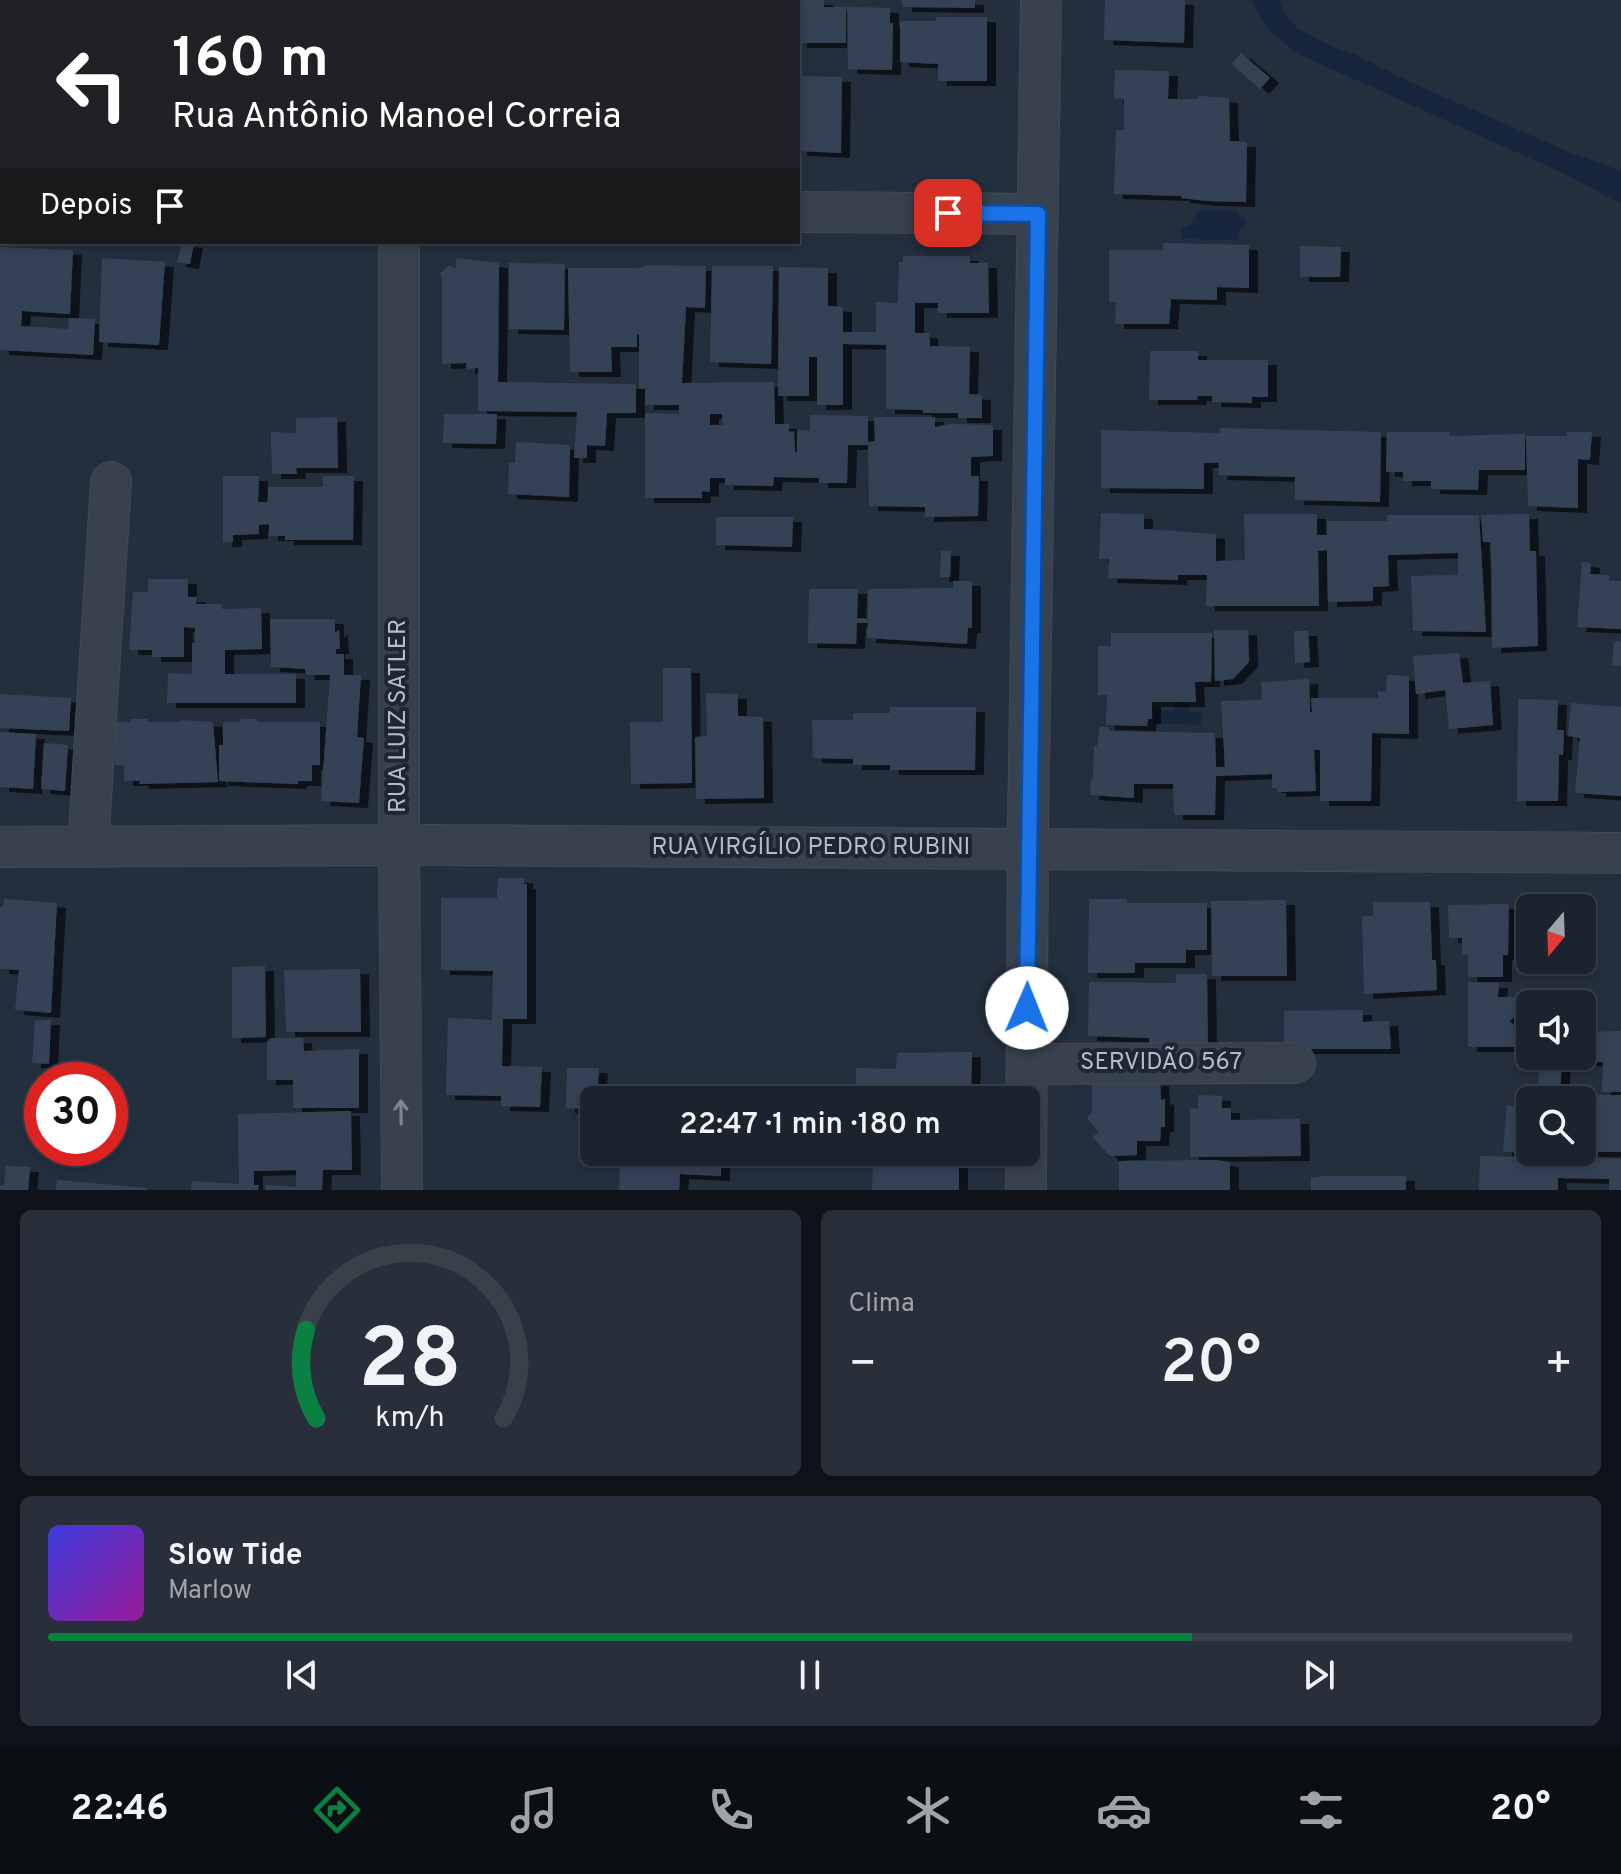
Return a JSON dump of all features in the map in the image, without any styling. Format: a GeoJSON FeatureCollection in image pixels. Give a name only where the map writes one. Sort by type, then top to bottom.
{"type":"FeatureCollection","features":[{"type":"Feature","properties":{"kind":"street"},"geometry":{"type":"LineString","coordinates":[[1026,1190],[1041,0]]}},
{"type":"Feature","properties":{"kind":"street"},"geometry":{"type":"LineString","coordinates":[[800,212],[1038,214]]}},
{"type":"Feature","properties":{"kind":"street","name":"RUA LUIZ SATLER"},"geometry":{"type":"LineString","coordinates":[[399,244],[402,1190]]}},
{"type":"Feature","properties":{"kind":"street"},"geometry":{"type":"LineString","coordinates":[[88,847],[111,482]]}},
{"type":"Feature","properties":{"kind":"street","name":"RUA VIRGÍLIO PEDRO RUBINI"},"geometry":{"type":"LineString","coordinates":[[0,847],[399,845],[1621,853]]}},
{"type":"Feature","properties":{"kind":"street","name":"SERVIDÃO 567"},"geometry":{"type":"LineString","coordinates":[[1027,1064],[1295,1063]]}},
{"type":"Feature","properties":{"kind":"water"},"geometry":{"type":"Polygon","coordinates":[[[1252,0],[1280,0],[1284,13],[1297,28],[1332,47],[1354,54],[1569,152],[1621,171],[1621,204],[1567,175],[1305,57],[1273,33],[1261,19],[1252,0]]]}},
{"type":"Feature","properties":{"kind":"water"},"geometry":{"type":"Polygon","coordinates":[[[1198,210],[1238,211],[1245,218],[1246,225],[1239,229],[1238,240],[1182,239],[1182,228],[1190,224],[1198,210]]]}},
{"type":"Feature","properties":{"kind":"water"},"geometry":{"type":"Polygon","coordinates":[[[1175,703],[1188,704],[1189,712],[1202,713],[1201,725],[1153,723],[1154,710],[1175,710],[1175,703]]]}},
{"type":"Feature","properties":{"kind":"building"},"geometry":{"type":"Polygon","coordinates":[[[801,0],[824,0],[824,7],[846,7],[846,43],[800,43],[801,0]]]}},
{"type":"Feature","properties":{"kind":"building"},"geometry":{"type":"Polygon","coordinates":[[[902,0],[975,0],[975,8],[903,7],[902,0]]]}},
{"type":"Feature","properties":{"kind":"building"},"geometry":{"type":"Polygon","coordinates":[[[1105,0],[1185,0],[1184,43],[1104,40],[1105,0]]]}},
{"type":"Feature","properties":{"kind":"building"},"geometry":{"type":"Polygon","coordinates":[[[847,7],[890,8],[890,23],[893,23],[892,70],[848,69],[847,7]]]}},
{"type":"Feature","properties":{"kind":"building"},"geometry":{"type":"Polygon","coordinates":[[[936,17],[987,17],[987,81],[938,81],[938,64],[900,62],[900,21],[936,21],[936,17]]]}},
{"type":"Feature","properties":{"kind":"building"},"geometry":{"type":"Polygon","coordinates":[[[1241,53],[1270,78],[1260,89],[1232,64],[1241,53]]]}},
{"type":"Feature","properties":{"kind":"building"},"geometry":{"type":"Polygon","coordinates":[[[1115,70],[1169,71],[1168,99],[1198,99],[1199,96],[1229,98],[1230,141],[1247,142],[1246,202],[1114,194],[1116,130],[1124,130],[1124,99],[1114,98],[1115,70]]]}},
{"type":"Feature","properties":{"kind":"building"},"geometry":{"type":"Polygon","coordinates":[[[800,76],[842,77],[841,153],[800,151],[800,76]]]}},
{"type":"Feature","properties":{"kind":"building"},"geometry":{"type":"Polygon","coordinates":[[[1163,243],[1249,245],[1249,288],[1217,287],[1217,300],[1171,299],[1169,324],[1115,324],[1116,302],[1109,302],[1109,250],[1163,250],[1163,243]]]}},
{"type":"Feature","properties":{"kind":"building"},"geometry":{"type":"Polygon","coordinates":[[[182,244],[194,244],[190,264],[177,262],[182,244]]]}},
{"type":"Feature","properties":{"kind":"building"},"geometry":{"type":"Polygon","coordinates":[[[1300,246],[1341,247],[1340,277],[1300,277],[1300,246]]]}},
{"type":"Feature","properties":{"kind":"building"},"geometry":{"type":"Polygon","coordinates":[[[0,247],[73,250],[70,314],[22,311],[21,326],[68,329],[69,318],[95,319],[93,355],[0,350],[0,247]]]}},
{"type":"Feature","properties":{"kind":"building"},"geometry":{"type":"Polygon","coordinates":[[[903,256],[970,256],[970,263],[988,263],[989,313],[938,313],[938,303],[915,303],[915,333],[929,333],[930,346],[970,347],[969,394],[982,395],[982,418],[958,418],[958,413],[886,409],[886,345],[843,344],[843,405],[817,405],[817,357],[809,357],[809,396],[778,396],[779,267],[828,268],[828,306],[843,307],[843,332],[876,332],[876,302],[898,303],[899,262],[903,262],[903,256]]]}},
{"type":"Feature","properties":{"kind":"building"},"geometry":{"type":"Polygon","coordinates":[[[102,258],[165,262],[159,345],[99,342],[102,258]]]}},
{"type":"Feature","properties":{"kind":"building"},"geometry":{"type":"Polygon","coordinates":[[[456,258],[499,263],[498,382],[636,384],[636,413],[607,413],[605,446],[587,445],[587,458],[574,458],[577,412],[478,411],[478,368],[466,369],[466,363],[442,364],[440,274],[448,266],[456,268],[456,258]]]}},
{"type":"Feature","properties":{"kind":"building"},"geometry":{"type":"Polygon","coordinates":[[[509,263],[565,264],[564,330],[509,329],[509,263]]]}},
{"type":"Feature","properties":{"kind":"building"},"geometry":{"type":"Polygon","coordinates":[[[651,265],[706,266],[705,308],[686,307],[682,383],[774,382],[775,424],[789,424],[789,432],[794,431],[795,452],[797,430],[810,431],[810,415],[868,416],[868,442],[875,441],[874,417],[935,417],[935,427],[950,424],[993,425],[993,456],[971,457],[971,476],[979,476],[978,516],[925,517],[925,507],[869,506],[868,445],[848,445],[847,483],[819,483],[819,478],[774,477],[773,486],[725,485],[725,478],[710,478],[710,492],[702,491],[702,498],[645,498],[645,413],[679,414],[679,405],[645,405],[645,389],[639,389],[639,335],[637,347],[611,347],[612,372],[570,372],[568,268],[637,268],[651,265]],[[710,414],[710,425],[723,425],[722,414],[710,414]]]}},
{"type":"Feature","properties":{"kind":"building"},"geometry":{"type":"Polygon","coordinates":[[[712,266],[773,266],[771,364],[710,362],[712,266]]]}},
{"type":"Feature","properties":{"kind":"building"},"geometry":{"type":"Polygon","coordinates":[[[1150,351],[1198,351],[1198,360],[1268,360],[1268,397],[1252,397],[1252,403],[1212,402],[1212,396],[1198,396],[1197,400],[1149,400],[1150,351]]]}},
{"type":"Feature","properties":{"kind":"building"},"geometry":{"type":"Polygon","coordinates":[[[444,414],[497,414],[496,444],[443,443],[444,414]]]}},
{"type":"Feature","properties":{"kind":"building"},"geometry":{"type":"Polygon","coordinates":[[[337,417],[338,468],[296,468],[297,474],[272,474],[271,432],[296,433],[296,418],[337,417]]]}},
{"type":"Feature","properties":{"kind":"building"},"geometry":{"type":"Polygon","coordinates":[[[1220,428],[1381,432],[1380,502],[1295,500],[1295,477],[1218,475],[1219,463],[1204,463],[1204,489],[1101,488],[1101,430],[1219,433],[1220,428]]]}},
{"type":"Feature","properties":{"kind":"building"},"geometry":{"type":"Polygon","coordinates":[[[1387,432],[1449,432],[1449,436],[1525,434],[1525,470],[1479,470],[1478,490],[1431,489],[1431,481],[1403,481],[1403,472],[1386,472],[1387,432]]]}},
{"type":"Feature","properties":{"kind":"building"},"geometry":{"type":"Polygon","coordinates":[[[1567,432],[1592,432],[1590,460],[1578,459],[1578,508],[1528,506],[1526,436],[1567,436],[1567,432]]]}},
{"type":"Feature","properties":{"kind":"building"},"geometry":{"type":"Polygon","coordinates":[[[516,442],[570,445],[569,497],[508,494],[509,463],[515,463],[516,442]]]}},
{"type":"Feature","properties":{"kind":"building"},"geometry":{"type":"Polygon","coordinates":[[[223,476],[259,476],[258,502],[268,502],[268,487],[323,487],[323,476],[354,476],[353,540],[285,540],[285,536],[269,536],[269,524],[259,525],[259,534],[233,535],[233,542],[223,542],[223,476]]]}},
{"type":"Feature","properties":{"kind":"building"},"geometry":{"type":"Polygon","coordinates":[[[1101,513],[1144,514],[1144,529],[1216,534],[1216,561],[1245,560],[1244,514],[1317,514],[1317,535],[1327,535],[1327,521],[1387,521],[1387,515],[1479,515],[1486,632],[1413,631],[1411,576],[1458,575],[1458,553],[1388,555],[1389,586],[1373,587],[1373,601],[1328,602],[1327,550],[1318,551],[1319,606],[1206,606],[1207,575],[1178,575],[1178,580],[1108,578],[1109,559],[1099,559],[1101,513]]]}},
{"type":"Feature","properties":{"kind":"building"},"geometry":{"type":"Polygon","coordinates":[[[1529,514],[1530,551],[1536,551],[1538,646],[1492,648],[1491,542],[1483,542],[1481,515],[1529,514]]]}},
{"type":"Feature","properties":{"kind":"building"},"geometry":{"type":"Polygon","coordinates":[[[716,517],[793,517],[792,547],[716,545],[716,517]]]}},
{"type":"Feature","properties":{"kind":"building"},"geometry":{"type":"Polygon","coordinates":[[[941,551],[951,551],[950,577],[940,577],[941,551]]]}},
{"type":"Feature","properties":{"kind":"building"},"geometry":{"type":"Polygon","coordinates":[[[1582,562],[1591,563],[1590,574],[1609,575],[1609,580],[1621,581],[1621,629],[1577,627],[1582,562]]]}},
{"type":"Feature","properties":{"kind":"building"},"geometry":{"type":"Polygon","coordinates":[[[148,579],[188,579],[188,597],[197,597],[196,604],[222,604],[222,609],[261,608],[262,649],[225,650],[225,674],[296,674],[296,703],[167,703],[168,673],[192,674],[195,628],[184,627],[184,657],[152,657],[152,650],[129,650],[133,592],[148,592],[148,579]]]}},
{"type":"Feature","properties":{"kind":"building"},"geometry":{"type":"Polygon","coordinates":[[[953,581],[972,581],[972,628],[968,628],[967,644],[867,638],[868,623],[857,623],[856,644],[808,643],[809,589],[858,589],[857,618],[868,619],[868,589],[953,588],[953,581]]]}},
{"type":"Feature","properties":{"kind":"building"},"geometry":{"type":"Polygon","coordinates":[[[270,619],[335,619],[340,649],[336,649],[336,654],[344,654],[344,675],[361,675],[357,737],[364,738],[359,803],[321,801],[330,675],[306,675],[305,669],[271,667],[270,619]]]}},
{"type":"Feature","properties":{"kind":"building"},"geometry":{"type":"Polygon","coordinates":[[[1214,630],[1248,630],[1249,662],[1233,679],[1215,681],[1214,630]]]}},
{"type":"Feature","properties":{"kind":"building"},"geometry":{"type":"Polygon","coordinates":[[[1294,631],[1308,631],[1310,662],[1295,663],[1294,631]]]}},
{"type":"Feature","properties":{"kind":"building"},"geometry":{"type":"Polygon","coordinates":[[[1111,633],[1212,633],[1211,682],[1195,682],[1196,702],[1152,702],[1152,719],[1148,719],[1147,726],[1106,725],[1107,695],[1098,695],[1098,646],[1111,646],[1111,633]]]}},
{"type":"Feature","properties":{"kind":"building"},"geometry":{"type":"Polygon","coordinates":[[[1621,641],[1621,666],[1612,665],[1614,642],[1621,641]]]}},
{"type":"Feature","properties":{"kind":"building"},"geometry":{"type":"Polygon","coordinates":[[[1459,653],[1463,683],[1490,681],[1493,725],[1449,729],[1445,690],[1416,694],[1413,656],[1459,653]]]}},
{"type":"Feature","properties":{"kind":"building"},"geometry":{"type":"Polygon","coordinates":[[[663,668],[691,668],[692,783],[631,784],[630,722],[663,722],[663,668]]]}},
{"type":"Feature","properties":{"kind":"building"},"geometry":{"type":"Polygon","coordinates":[[[1387,675],[1409,676],[1409,734],[1372,733],[1371,801],[1320,801],[1320,750],[1314,750],[1316,791],[1277,792],[1277,788],[1272,788],[1272,774],[1216,776],[1215,815],[1174,815],[1173,784],[1134,784],[1134,798],[1090,795],[1094,746],[1097,746],[1100,727],[1109,727],[1109,731],[1215,733],[1216,767],[1225,767],[1221,701],[1262,700],[1261,682],[1309,679],[1312,712],[1311,698],[1378,698],[1378,691],[1386,692],[1387,675]]]}},
{"type":"Feature","properties":{"kind":"building"},"geometry":{"type":"Polygon","coordinates":[[[706,693],[738,694],[738,716],[763,717],[764,798],[696,799],[695,737],[707,736],[706,693]]]}},
{"type":"Feature","properties":{"kind":"building"},"geometry":{"type":"Polygon","coordinates":[[[0,694],[71,698],[69,731],[0,728],[0,694]]]}},
{"type":"Feature","properties":{"kind":"building"},"geometry":{"type":"Polygon","coordinates":[[[1518,699],[1558,700],[1557,730],[1564,730],[1563,755],[1559,755],[1558,801],[1517,801],[1518,699]]]}},
{"type":"Feature","properties":{"kind":"building"},"geometry":{"type":"Polygon","coordinates":[[[1571,703],[1621,707],[1621,796],[1575,793],[1580,738],[1568,736],[1571,703]]]}},
{"type":"Feature","properties":{"kind":"building"},"geometry":{"type":"Polygon","coordinates":[[[890,707],[976,707],[975,770],[890,770],[890,765],[853,765],[853,759],[813,758],[812,720],[853,720],[853,713],[890,713],[890,707]]]}},
{"type":"Feature","properties":{"kind":"building"},"geometry":{"type":"Polygon","coordinates":[[[131,719],[213,722],[218,782],[139,784],[140,781],[124,781],[124,765],[115,765],[115,721],[130,722],[131,719]]]}},
{"type":"Feature","properties":{"kind":"building"},"geometry":{"type":"Polygon","coordinates":[[[241,719],[320,722],[320,765],[312,765],[312,781],[298,781],[298,784],[219,781],[219,745],[223,745],[223,722],[240,722],[241,719]]]}},
{"type":"Feature","properties":{"kind":"building"},"geometry":{"type":"Polygon","coordinates":[[[0,732],[36,734],[33,789],[0,787],[0,732]]]}},
{"type":"Feature","properties":{"kind":"building"},"geometry":{"type":"Polygon","coordinates":[[[44,743],[68,745],[65,791],[41,789],[44,743]]]}},
{"type":"Feature","properties":{"kind":"building"},"geometry":{"type":"Polygon","coordinates":[[[498,878],[524,878],[524,884],[527,884],[527,1019],[503,1019],[502,1066],[542,1067],[540,1107],[501,1106],[501,1096],[446,1095],[448,1018],[492,1020],[493,971],[441,970],[441,898],[497,898],[498,878]]]}},
{"type":"Feature","properties":{"kind":"building"},"geometry":{"type":"Polygon","coordinates":[[[4,899],[57,903],[51,1013],[15,1010],[19,970],[0,969],[0,907],[3,907],[4,899]]]}},
{"type":"Feature","properties":{"kind":"building"},"geometry":{"type":"Polygon","coordinates":[[[1089,899],[1127,899],[1127,903],[1207,903],[1207,950],[1186,950],[1186,963],[1135,963],[1135,973],[1088,973],[1089,899]]]}},
{"type":"Feature","properties":{"kind":"building"},"geometry":{"type":"Polygon","coordinates":[[[1286,900],[1287,976],[1212,976],[1211,901],[1286,900]]]}},
{"type":"Feature","properties":{"kind":"building"},"geometry":{"type":"Polygon","coordinates":[[[1373,902],[1430,902],[1432,960],[1436,960],[1437,990],[1364,994],[1362,916],[1373,916],[1373,902]]]}},
{"type":"Feature","properties":{"kind":"building"},"geometry":{"type":"Polygon","coordinates":[[[1509,904],[1508,955],[1503,955],[1503,977],[1468,977],[1468,955],[1462,955],[1462,938],[1449,938],[1448,905],[1509,904]]]}},
{"type":"Feature","properties":{"kind":"building"},"geometry":{"type":"Polygon","coordinates":[[[265,966],[266,1037],[232,1038],[232,967],[265,966]]]}},
{"type":"Feature","properties":{"kind":"building"},"geometry":{"type":"Polygon","coordinates":[[[360,969],[361,1032],[286,1032],[284,970],[360,969]]]}},
{"type":"Feature","properties":{"kind":"building"},"geometry":{"type":"Polygon","coordinates":[[[1176,974],[1207,974],[1208,1049],[1149,1049],[1149,1038],[1088,1036],[1089,982],[1176,983],[1176,974]]]}},
{"type":"Feature","properties":{"kind":"building"},"geometry":{"type":"Polygon","coordinates":[[[1468,982],[1499,983],[1498,997],[1516,997],[1516,1014],[1510,1021],[1516,1028],[1516,1047],[1468,1047],[1468,982]]]}},
{"type":"Feature","properties":{"kind":"building"},"geometry":{"type":"Polygon","coordinates":[[[1363,1010],[1363,1022],[1389,1021],[1391,1049],[1284,1049],[1284,1011],[1363,1010]]]}},
{"type":"Feature","properties":{"kind":"building"},"geometry":{"type":"Polygon","coordinates":[[[35,1020],[51,1020],[49,1062],[32,1062],[35,1020]]]}},
{"type":"Feature","properties":{"kind":"building"},"geometry":{"type":"Polygon","coordinates":[[[1621,1031],[1621,1092],[1602,1092],[1603,1062],[1596,1062],[1596,1032],[1621,1031]]]}},
{"type":"Feature","properties":{"kind":"building"},"geometry":{"type":"Polygon","coordinates":[[[271,1038],[303,1038],[304,1051],[359,1049],[359,1108],[293,1108],[293,1080],[267,1080],[267,1042],[271,1038]]]}},
{"type":"Feature","properties":{"kind":"building"},"geometry":{"type":"Polygon","coordinates":[[[972,1052],[971,1086],[856,1086],[856,1068],[896,1069],[897,1053],[972,1052]]]}},
{"type":"Feature","properties":{"kind":"building"},"geometry":{"type":"Polygon","coordinates":[[[567,1068],[599,1068],[598,1086],[580,1086],[580,1108],[566,1108],[567,1068]]]}},
{"type":"Feature","properties":{"kind":"building"},"geometry":{"type":"Polygon","coordinates":[[[1540,1070],[1561,1070],[1561,1086],[1525,1086],[1525,1083],[1538,1085],[1540,1070]]]}},
{"type":"Feature","properties":{"kind":"building"},"geometry":{"type":"Polygon","coordinates":[[[1160,1081],[1161,1100],[1165,1099],[1165,1127],[1161,1127],[1160,1141],[1137,1141],[1137,1155],[1110,1156],[1092,1137],[1099,1132],[1087,1118],[1092,1112],[1092,1082],[1160,1081]]]}},
{"type":"Feature","properties":{"kind":"building"},"geometry":{"type":"Polygon","coordinates":[[[1515,1094],[1516,1152],[1503,1152],[1507,1105],[1514,1106],[1515,1094]]]}},
{"type":"Feature","properties":{"kind":"building"},"geometry":{"type":"Polygon","coordinates":[[[1198,1095],[1222,1096],[1222,1108],[1231,1108],[1231,1120],[1300,1119],[1301,1156],[1190,1157],[1190,1108],[1198,1109],[1198,1095]]]}},
{"type":"Feature","properties":{"kind":"building"},"geometry":{"type":"Polygon","coordinates":[[[1598,1095],[1621,1095],[1621,1152],[1596,1152],[1598,1095]]]}},
{"type":"Feature","properties":{"kind":"building"},"geometry":{"type":"Polygon","coordinates":[[[351,1111],[352,1170],[323,1170],[322,1190],[266,1190],[266,1185],[296,1187],[296,1170],[254,1171],[254,1185],[259,1185],[258,1190],[191,1190],[192,1181],[239,1184],[238,1114],[351,1111]]]}},
{"type":"Feature","properties":{"kind":"building"},"geometry":{"type":"Polygon","coordinates":[[[1480,1156],[1516,1157],[1516,1166],[1596,1166],[1596,1158],[1621,1159],[1621,1190],[1609,1190],[1609,1179],[1558,1178],[1558,1190],[1479,1190],[1480,1156]]]}},
{"type":"Feature","properties":{"kind":"building"},"geometry":{"type":"Polygon","coordinates":[[[1119,1161],[1230,1162],[1230,1190],[1119,1190],[1119,1161]]]}},
{"type":"Feature","properties":{"kind":"building"},"geometry":{"type":"Polygon","coordinates":[[[6,1166],[30,1167],[28,1190],[0,1190],[0,1185],[4,1185],[6,1166]]]}},
{"type":"Feature","properties":{"kind":"building"},"geometry":{"type":"Polygon","coordinates":[[[620,1166],[721,1166],[721,1176],[680,1174],[679,1190],[619,1190],[620,1166]]]}},
{"type":"Feature","properties":{"kind":"building"},"geometry":{"type":"Polygon","coordinates":[[[873,1166],[959,1166],[959,1190],[872,1190],[873,1166]]]}},
{"type":"Feature","properties":{"kind":"building"},"geometry":{"type":"Polygon","coordinates":[[[1406,1176],[1406,1190],[1311,1190],[1311,1178],[1406,1176]]]}},
{"type":"Feature","properties":{"kind":"building"},"geometry":{"type":"Polygon","coordinates":[[[57,1180],[147,1188],[147,1190],[56,1190],[57,1180]]]}},
{"type":"Feature","properties":{"kind":"route"},"geometry":{"type":"LineString","coordinates":[[948,213],[1038,214],[1027,1008]]}}]}
